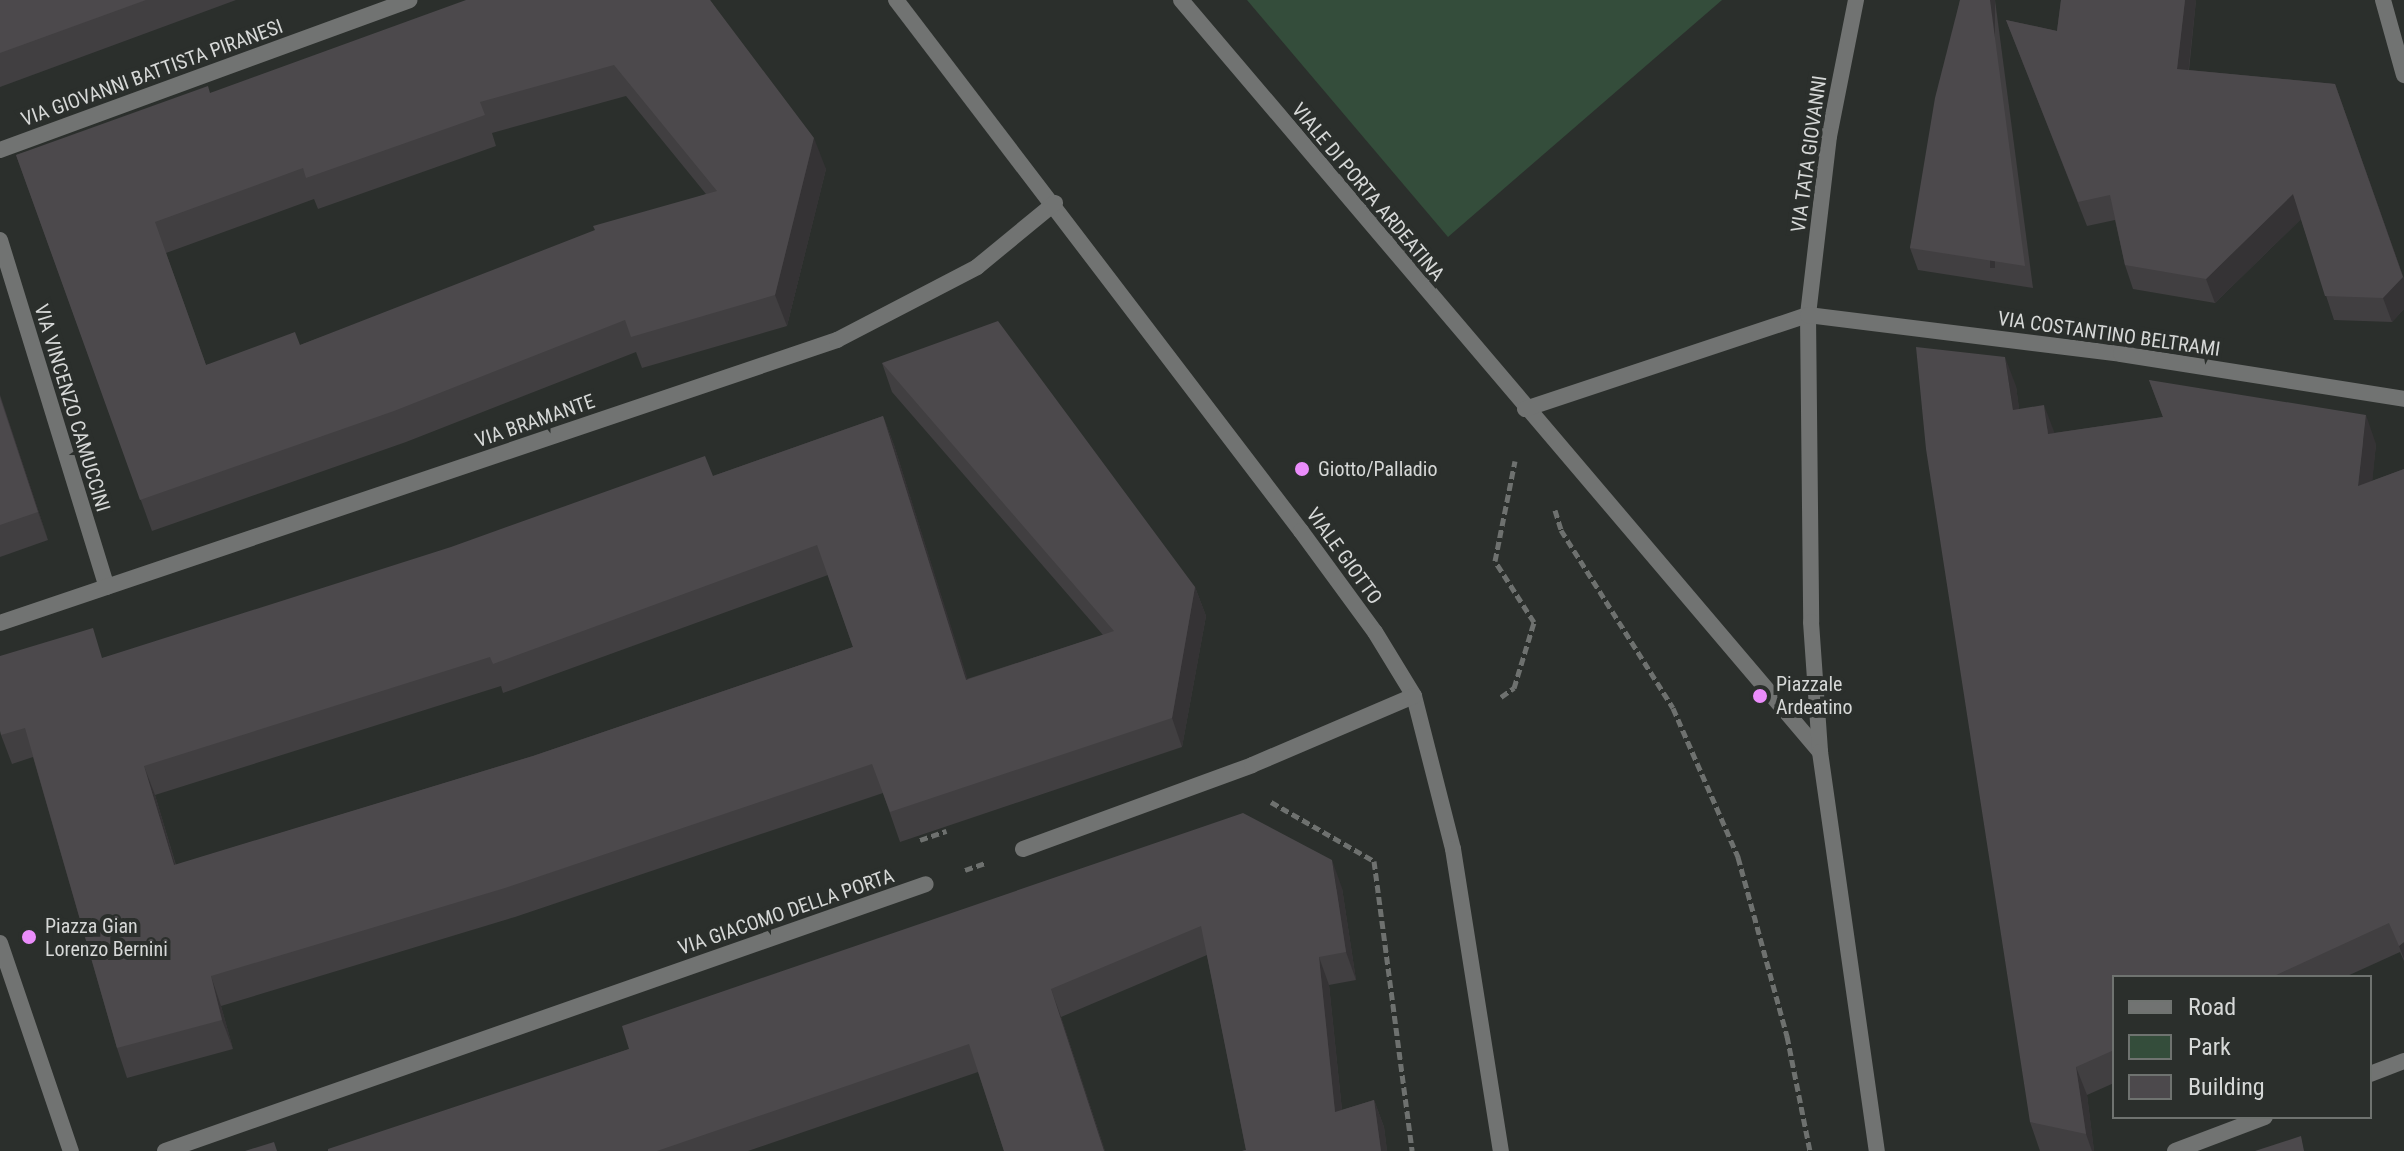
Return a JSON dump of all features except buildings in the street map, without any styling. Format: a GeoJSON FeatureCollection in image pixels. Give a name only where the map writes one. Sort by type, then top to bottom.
{"type":"FeatureCollection","features":[{"type":"Feature","properties":{"kind":"street","name":"VIA GIOVANNI BATTISTA PIRANESI"},"geometry":{"type":"LineString","coordinates":[[0,150],[409,0]]}},
{"type":"Feature","properties":{"kind":"street","name":"VIALE GIOTTO"},"geometry":{"type":"LineString","coordinates":[[896,0],[1055,203],[1375,632],[1414,696],[1453,849],[1501,1151]]}},
{"type":"Feature","properties":{"kind":"street","name":"VIALE DI PORTA ARDEATINA"},"geometry":{"type":"LineString","coordinates":[[1181,0],[1525,409]]}},
{"type":"Feature","properties":{"kind":"street","name":"VIA TATA GIOVANNI"},"geometry":{"type":"LineString","coordinates":[[1808,315],[1829,136],[1856,0]]}},
{"type":"Feature","properties":{"kind":"street"},"geometry":{"type":"LineString","coordinates":[[2383,0],[2404,75]]}},
{"type":"Feature","properties":{"kind":"street","name":"VIA BRAMANTE"},"geometry":{"type":"LineString","coordinates":[[0,623],[837,340],[977,267],[1055,203]]}},
{"type":"Feature","properties":{"kind":"street","name":"VIA VINCENZO CAMUCCINI"},"geometry":{"type":"LineString","coordinates":[[0,240],[107,587]]}},
{"type":"Feature","properties":{"kind":"street"},"geometry":{"type":"LineString","coordinates":[[1820,752],[1525,409],[1808,315],[1811,622],[1820,752],[1877,1151]]}},
{"type":"Feature","properties":{"kind":"street","name":"VIA COSTANTINO BELTRAMI"},"geometry":{"type":"LineString","coordinates":[[1808,315],[2121,354],[2404,399]]}},
{"type":"Feature","properties":{"kind":"street"},"geometry":{"type":"LineString","coordinates":[[1023,849],[1252,765],[1414,696]]}},
{"type":"Feature","properties":{"kind":"street","name":"VIA GIACOMO DELLA PORTA"},"geometry":{"type":"LineString","coordinates":[[165,1151],[926,884]]}},
{"type":"Feature","properties":{"kind":"street"},"geometry":{"type":"LineString","coordinates":[[0,943],[71,1151]]}},
{"type":"Feature","properties":{"kind":"street"},"geometry":{"type":"LineString","coordinates":[[2372,1073],[2404,1061]]}},
{"type":"Feature","properties":{"kind":"street"},"geometry":{"type":"LineString","coordinates":[[2175,1151],[2260,1119]]}},
{"type":"Feature","properties":{"kind":"path"},"geometry":{"type":"LineString","coordinates":[[1501,697],[1514,688],[1534,622],[1495,561],[1525,409]]}},
{"type":"Feature","properties":{"kind":"path"},"geometry":{"type":"LineString","coordinates":[[1552,499],[1561,530],[1673,708],[1738,857],[1787,1036],[1810,1151]]}},
{"type":"Feature","properties":{"kind":"path"},"geometry":{"type":"LineString","coordinates":[[1270,802],[1374,861],[1412,1151]]}},
{"type":"Feature","properties":{"kind":"path"},"geometry":{"type":"LineString","coordinates":[[907,844],[946,831]]}},
{"type":"Feature","properties":{"kind":"path","name":"VIA GIACOMO DELLA PORTA"},"geometry":{"type":"LineString","coordinates":[[926,884],[1023,849]]}},
{"type":"Feature","properties":{"kind":"green space"},"geometry":{"type":"Polygon","coordinates":[[[1247,0],[1722,0],[1448,237],[1247,0]]]}},
{"type":"Feature","properties":{"kind":"place","name":"Giotto/Palladio"},"geometry":{"type":"Point","coordinates":[1302,469]}},
{"type":"Feature","properties":{"kind":"place","name":"Piazzale Ardeatino"},"geometry":{"type":"Point","coordinates":[1760,696]}},
{"type":"Feature","properties":{"kind":"place","name":"Piazza Gian Lorenzo Bernini"},"geometry":{"type":"Point","coordinates":[29,937]}}]}
